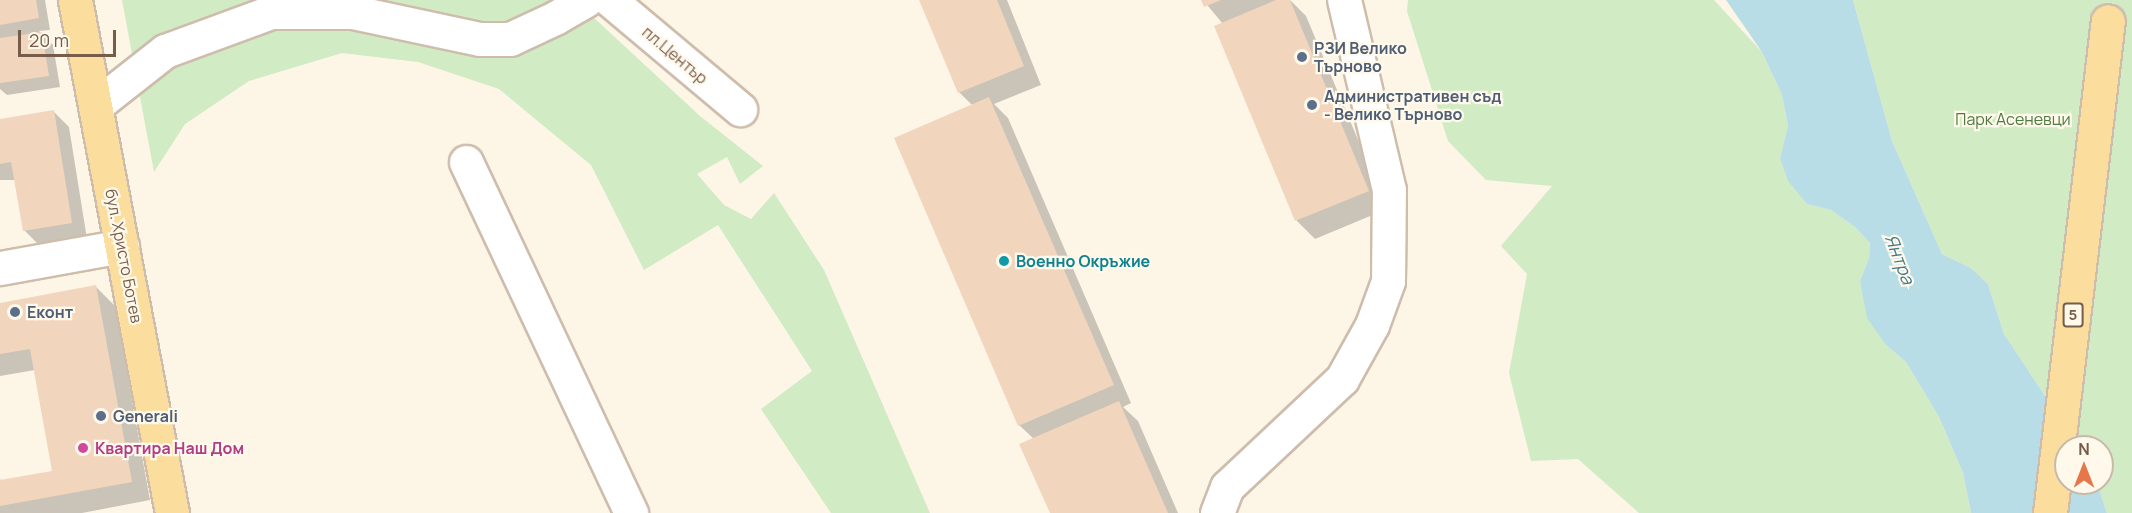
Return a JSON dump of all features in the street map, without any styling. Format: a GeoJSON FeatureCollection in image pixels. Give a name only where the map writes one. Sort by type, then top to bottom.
{"type":"FeatureCollection","features":[{"type":"Feature","properties":{"kind":"main road","name":"бул. Христо Ботев"},"geometry":{"type":"LineString","coordinates":[[75,0],[172,513]]}},
{"type":"Feature","properties":{"kind":"main road","name":"5"},"geometry":{"type":"LineString","coordinates":[[2050,513],[2108,21]]}},
{"type":"Feature","properties":{"kind":"street"},"geometry":{"type":"LineString","coordinates":[[95,106],[165,51],[271,12],[347,6],[480,39],[510,39],[555,18],[586,0]]}},
{"type":"Feature","properties":{"kind":"street","name":"пл.Център"},"geometry":{"type":"LineString","coordinates":[[610,0],[740,109]]}},
{"type":"Feature","properties":{"kind":"street"},"geometry":{"type":"LineString","coordinates":[[1217,513],[1227,488],[1342,379],[1372,325],[1388,281],[1389,190],[1344,0]]}},
{"type":"Feature","properties":{"kind":"street"},"geometry":{"type":"LineString","coordinates":[[466,162],[631,513]]}},
{"type":"Feature","properties":{"kind":"street"},"geometry":{"type":"LineString","coordinates":[[0,268],[122,246]]}},
{"type":"Feature","properties":{"kind":"green space"},"geometry":{"type":"Polygon","coordinates":[[[122,0],[568,0],[593,17],[700,116],[763,166],[740,184],[727,157],[697,174],[724,205],[751,219],[774,193],[824,270],[930,513],[831,513],[761,409],[812,371],[718,225],[644,270],[591,165],[499,89],[418,62],[342,53],[249,81],[185,124],[154,172],[122,0]]]}},
{"type":"Feature","properties":{"kind":"green space"},"geometry":{"type":"Polygon","coordinates":[[[1408,0],[1714,0],[1762,52],[1782,95],[1788,126],[1780,158],[1807,204],[1831,210],[1855,227],[1870,243],[1869,258],[1860,281],[1886,345],[1906,362],[1939,417],[1963,473],[1971,513],[1639,513],[1578,459],[1531,461],[1509,373],[1527,274],[1501,246],[1552,186],[1486,180],[1448,141],[1407,11],[1408,0]]]}},
{"type":"Feature","properties":{"kind":"green space","name":"Парк Асеневци"},"geometry":{"type":"Polygon","coordinates":[[[1853,0],[2132,0],[2132,513],[2107,513],[2101,495],[2114,495],[2114,435],[2071,435],[2004,334],[1988,284],[1971,268],[1942,254],[1892,141],[1853,0]]]}},
{"type":"Feature","properties":{"kind":"water","name":"Янтра"},"geometry":{"type":"Polygon","coordinates":[[[1726,0],[1853,0],[1892,141],[1942,254],[1971,268],[1988,284],[2004,334],[2071,435],[2054,435],[2054,495],[2101,495],[2107,513],[1971,513],[1963,473],[1939,417],[1906,362],[1886,345],[1867,318],[1860,281],[1869,258],[1870,243],[1855,227],[1831,210],[1807,204],[1788,181],[1780,158],[1788,126],[1782,95],[1762,52],[1726,0]]]}},
{"type":"Feature","properties":{"kind":"building"},"geometry":{"type":"Polygon","coordinates":[[[0,0],[36,0],[39,18],[0,25],[0,0]]]}},
{"type":"Feature","properties":{"kind":"building"},"geometry":{"type":"Polygon","coordinates":[[[919,0],[997,0],[1024,66],[958,93],[919,0]]]}},
{"type":"Feature","properties":{"kind":"building"},"geometry":{"type":"Polygon","coordinates":[[[1201,0],[1221,0],[1204,7],[1201,0]]]}},
{"type":"Feature","properties":{"kind":"building"},"geometry":{"type":"Polygon","coordinates":[[[1276,0],[1290,0],[1369,191],[1295,221],[1214,26],[1276,0]]]}},
{"type":"Feature","properties":{"kind":"building"},"geometry":{"type":"Polygon","coordinates":[[[42,32],[49,76],[0,83],[0,38],[42,32]]]}},
{"type":"Feature","properties":{"kind":"building","name":"Военно Окръжие"},"geometry":{"type":"Polygon","coordinates":[[[989,97],[1114,385],[1018,426],[894,138],[989,97]]]}},
{"type":"Feature","properties":{"kind":"building"},"geometry":{"type":"Polygon","coordinates":[[[54,110],[72,223],[23,231],[11,162],[0,164],[0,119],[54,110]]]}},
{"type":"Feature","properties":{"kind":"building"},"geometry":{"type":"Polygon","coordinates":[[[96,285],[132,482],[0,506],[0,480],[52,471],[30,349],[0,354],[0,303],[96,285]]]}},
{"type":"Feature","properties":{"kind":"building"},"geometry":{"type":"Polygon","coordinates":[[[1119,401],[1168,513],[1050,513],[1019,444],[1119,401]]]}},
{"type":"Feature","properties":{"kind":"place","name":"РЗИ Велико Търново"},"geometry":{"type":"Point","coordinates":[1302,57]}},
{"type":"Feature","properties":{"kind":"place","name":"Административен съд - Велико Търново"},"geometry":{"type":"Point","coordinates":[1312,105]}},
{"type":"Feature","properties":{"kind":"place","name":"Военно Окръжие"},"geometry":{"type":"Point","coordinates":[1004,261]}},
{"type":"Feature","properties":{"kind":"place","name":"Еконт"},"geometry":{"type":"Point","coordinates":[15,312]}},
{"type":"Feature","properties":{"kind":"place","name":"Generali"},"geometry":{"type":"Point","coordinates":[101,416]}},
{"type":"Feature","properties":{"kind":"place","name":"Квартира Наш Дом"},"geometry":{"type":"Point","coordinates":[83,448]}}]}
